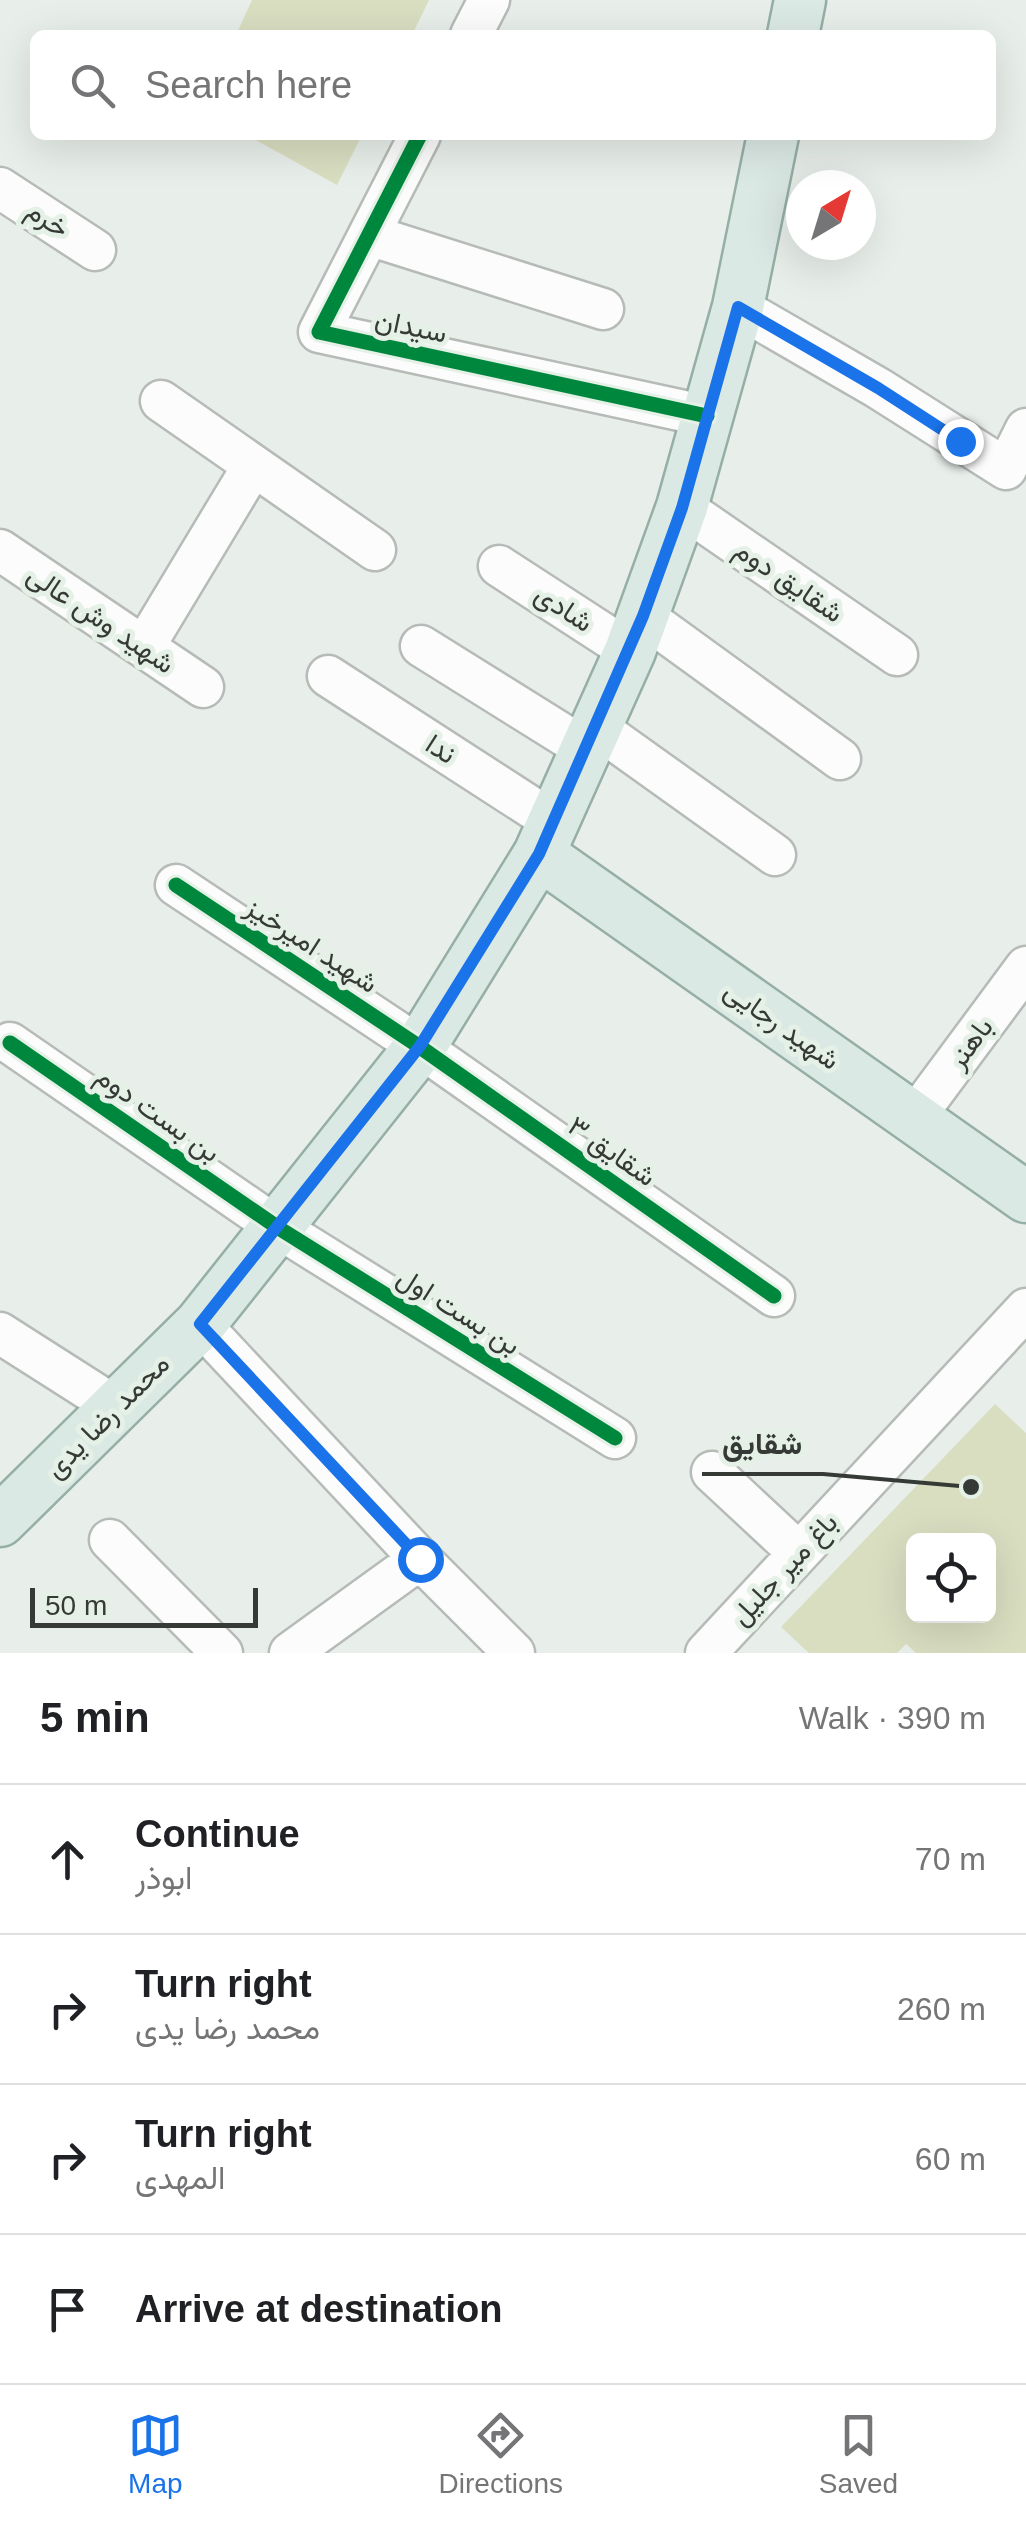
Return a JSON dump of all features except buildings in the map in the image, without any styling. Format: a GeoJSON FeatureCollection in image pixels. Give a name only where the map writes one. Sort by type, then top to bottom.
{"type":"FeatureCollection","features":[{"type":"Feature","properties":{"kind":"main road"},"geometry":{"type":"LineString","coordinates":[[794,30],[800,0]]}},
{"type":"Feature","properties":{"kind":"main road","name":"محمد رضا یدی"},"geometry":{"type":"LineString","coordinates":[[0,1521],[200,1324],[420,1046],[546,838],[636,633],[682,508],[738,307],[771,140]]}},
{"type":"Feature","properties":{"kind":"main road","name":"شهید رجایی"},"geometry":{"type":"LineString","coordinates":[[546,838],[914,1118],[1026,1197]]}},
{"type":"Feature","properties":{"kind":"street"},"geometry":{"type":"LineString","coordinates":[[474,30],[489,0]]}},
{"type":"Feature","properties":{"kind":"street","name":"سیدان"},"geometry":{"type":"LineString","coordinates":[[417,140],[319,332],[707,416]]}},
{"type":"Feature","properties":{"kind":"street","name":"خرم"},"geometry":{"type":"LineString","coordinates":[[0,188],[95,250]]}},
{"type":"Feature","properties":{"kind":"street"},"geometry":{"type":"LineString","coordinates":[[369,234],[603,309]]}},
{"type":"Feature","properties":{"kind":"street"},"geometry":{"type":"LineString","coordinates":[[738,307],[1006,468],[1026,429]]}},
{"type":"Feature","properties":{"kind":"street"},"geometry":{"type":"LineString","coordinates":[[161,401],[375,550]]}},
{"type":"Feature","properties":{"kind":"street"},"geometry":{"type":"LineString","coordinates":[[144,647],[254,466]]}},
{"type":"Feature","properties":{"kind":"street","name":"شقایق دوم"},"geometry":{"type":"LineString","coordinates":[[682,508],[897,655]]}},
{"type":"Feature","properties":{"kind":"street","name":"شهید وش عالی"},"geometry":{"type":"LineString","coordinates":[[0,550],[203,687]]}},
{"type":"Feature","properties":{"kind":"street","name":"شادی"},"geometry":{"type":"LineString","coordinates":[[499,566],[636,633],[840,759]]}},
{"type":"Feature","properties":{"kind":"street"},"geometry":{"type":"LineString","coordinates":[[421,646],[591,738],[775,854]]}},
{"type":"Feature","properties":{"kind":"street","name":"ندا"},"geometry":{"type":"LineString","coordinates":[[328,676],[546,838]]}},
{"type":"Feature","properties":{"kind":"street","name":"شهید امیرخیز"},"geometry":{"type":"LineString","coordinates":[[176,885],[420,1046]]}},
{"type":"Feature","properties":{"kind":"street","name":"باهنر"},"geometry":{"type":"LineString","coordinates":[[914,1118],[1026,967]]}},
{"type":"Feature","properties":{"kind":"street","name":"بن بست دوم"},"geometry":{"type":"LineString","coordinates":[[10,1042],[277,1227]]}},
{"type":"Feature","properties":{"kind":"street","name":"شقایق ۳"},"geometry":{"type":"LineString","coordinates":[[420,1046],[774,1296]]}},
{"type":"Feature","properties":{"kind":"street","name":"بن بست اول"},"geometry":{"type":"LineString","coordinates":[[277,1227],[615,1438]]}},
{"type":"Feature","properties":{"kind":"street","name":"باغ میر جلیل"},"geometry":{"type":"LineString","coordinates":[[706,1653],[1026,1309]]}},
{"type":"Feature","properties":{"kind":"street"},"geometry":{"type":"LineString","coordinates":[[200,1324],[420,1559],[514,1653]]}},
{"type":"Feature","properties":{"kind":"street"},"geometry":{"type":"LineString","coordinates":[[0,1333],[116,1407]]}},
{"type":"Feature","properties":{"kind":"street"},"geometry":{"type":"LineString","coordinates":[[712,1472],[800,1553]]}},
{"type":"Feature","properties":{"kind":"street"},"geometry":{"type":"LineString","coordinates":[[110,1540],[222,1653]]}},
{"type":"Feature","properties":{"kind":"street"},"geometry":{"type":"LineString","coordinates":[[290,1653],[420,1559]]}},
{"type":"Feature","properties":{"kind":"green space"},"geometry":{"type":"Polygon","coordinates":[[[252,0],[429,0],[414,30],[238,30],[252,0]]]}},
{"type":"Feature","properties":{"kind":"green space"},"geometry":{"type":"Polygon","coordinates":[[[256,140],[360,140],[337,185],[256,140]]]}},
{"type":"Feature","properties":{"kind":"green space"},"geometry":{"type":"Polygon","coordinates":[[[995,1404],[1026,1433],[1026,1653],[916,1653],[906,1644],[897,1653],[809,1653],[781,1627],[995,1404]]]}},
{"type":"Feature","properties":{"kind":"cycle path"},"geometry":{"type":"LineString","coordinates":[[417,140],[319,332],[707,416]]}},
{"type":"Feature","properties":{"kind":"cycle path"},"geometry":{"type":"LineString","coordinates":[[176,885],[420,1047],[774,1296]]}},
{"type":"Feature","properties":{"kind":"cycle path"},"geometry":{"type":"LineString","coordinates":[[10,1043],[277,1227],[615,1438]]}},
{"type":"Feature","properties":{"kind":"place","name":"شقایق"},"geometry":{"type":"Point","coordinates":[971,1487]}},
{"type":"Feature","properties":{"kind":"route"},"geometry":{"type":"LineString","coordinates":[[420,1559],[200,1324],[420,1046],[539,854],[643,616],[682,508],[738,307],[878,388],[960,441]]}}]}
